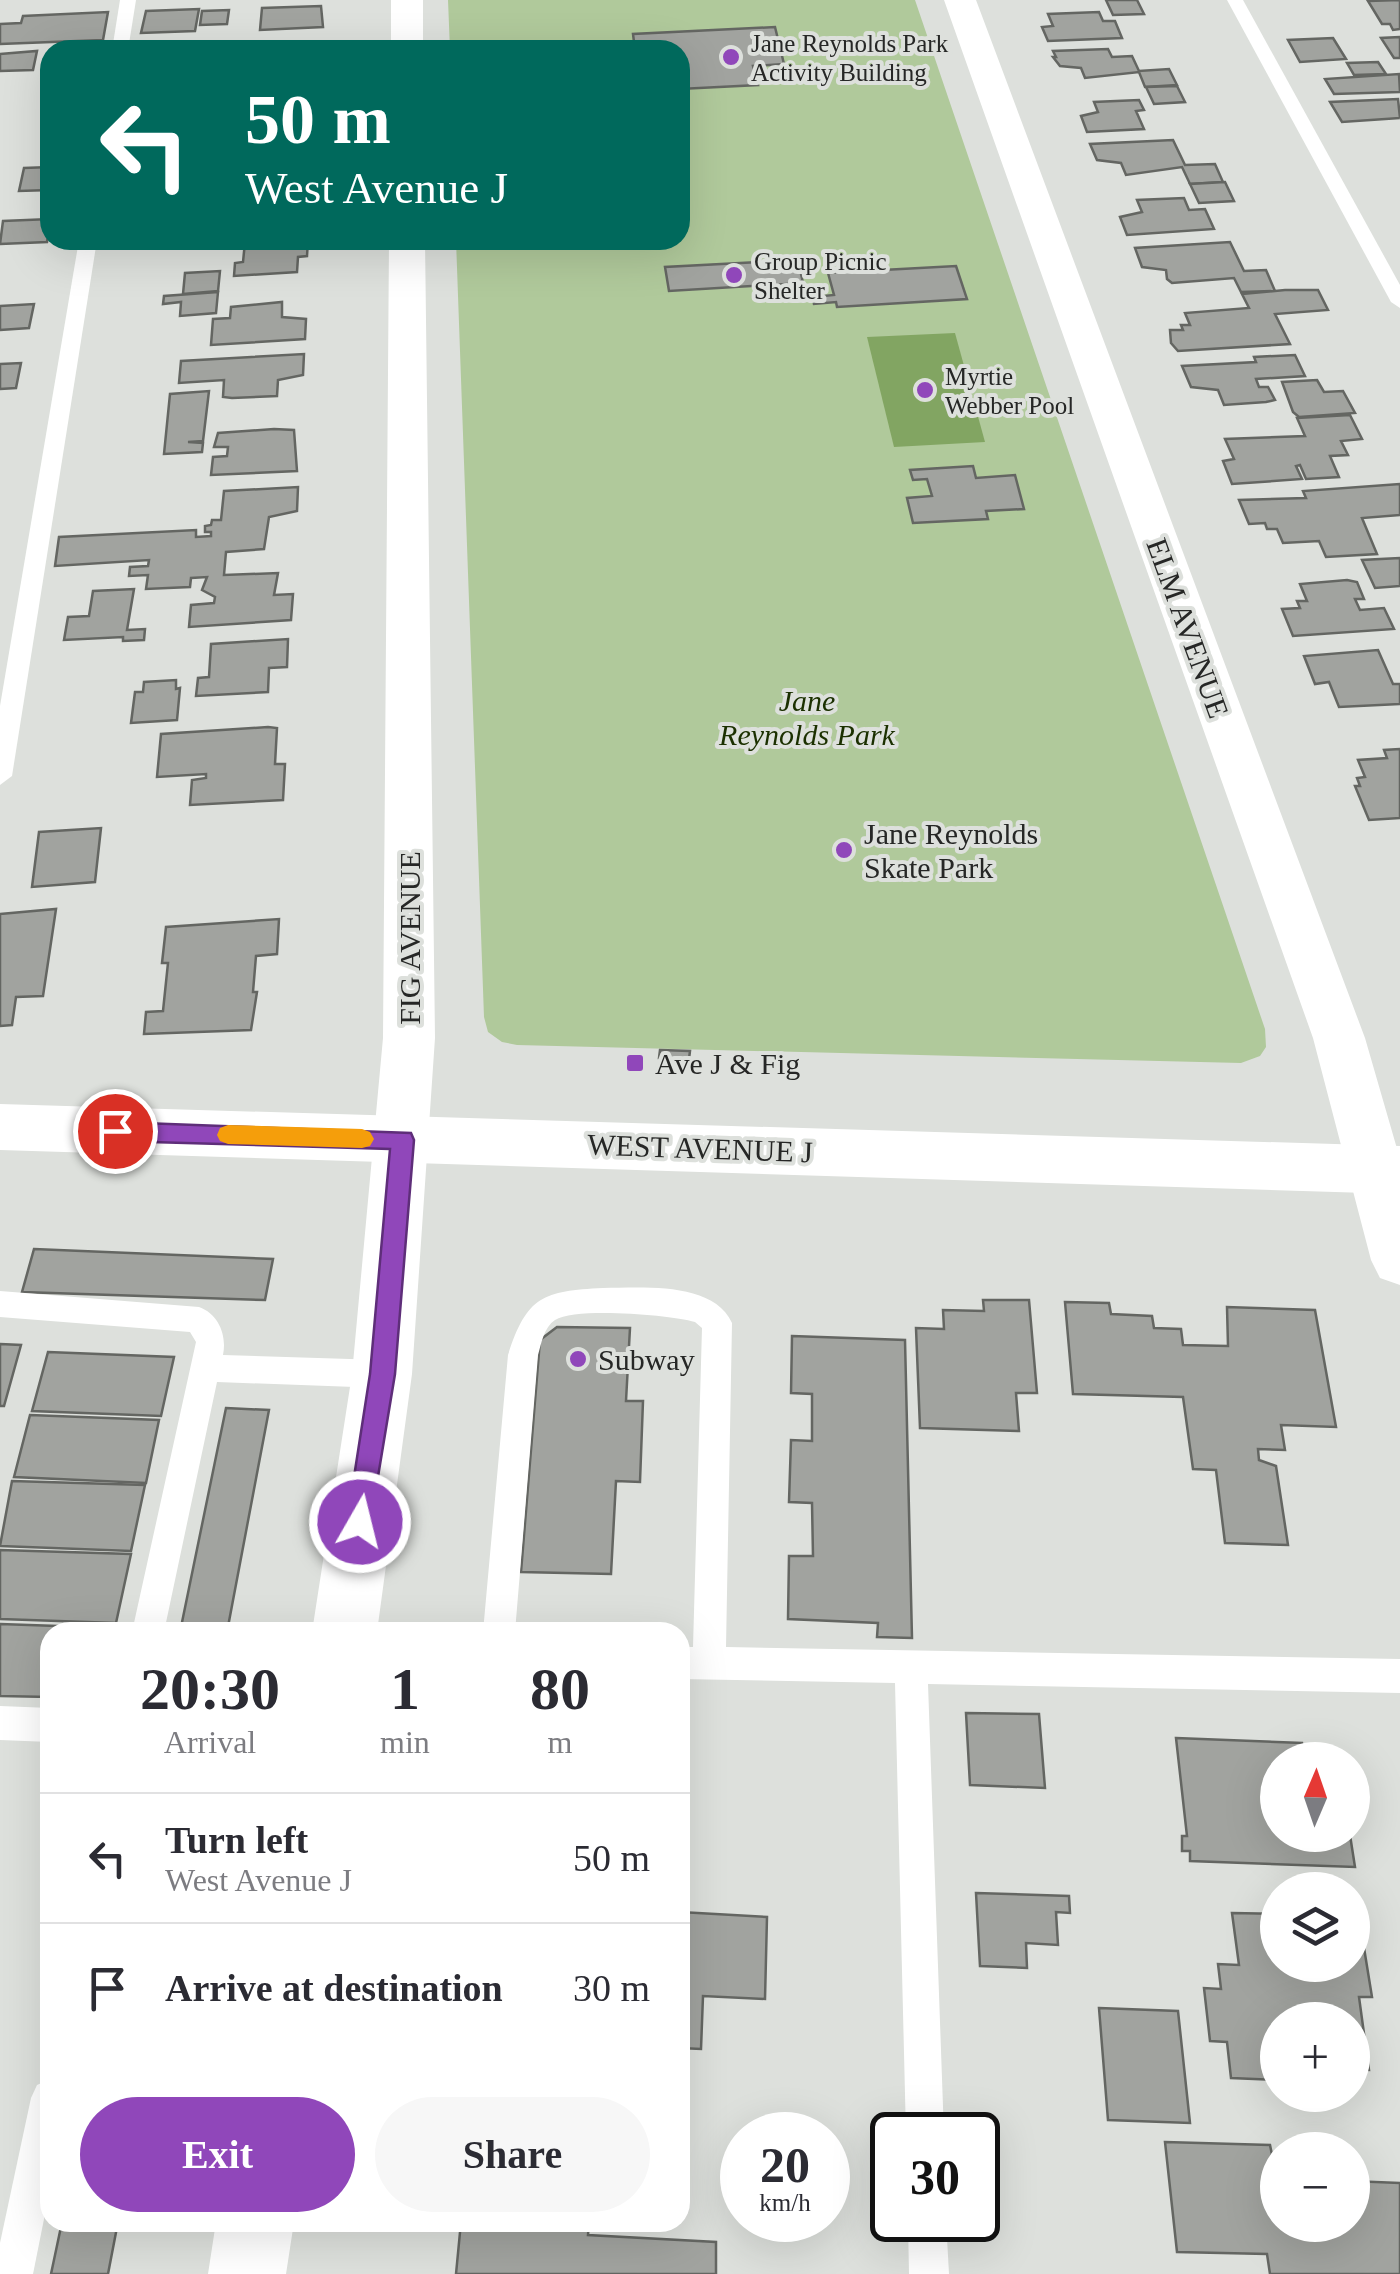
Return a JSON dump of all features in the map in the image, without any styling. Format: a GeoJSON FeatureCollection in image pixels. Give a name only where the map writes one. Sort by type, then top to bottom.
{"type":"FeatureCollection","features":[{"type":"Feature","properties":{"kind":"street"},"geometry":{"type":"LineString","coordinates":[[407,0],[407,40]]}},
{"type":"Feature","properties":{"kind":"street","name":"ELM AVENUE"},"geometry":{"type":"LineString","coordinates":[[960,0],[1388,1170],[1400,1260]]}},
{"type":"Feature","properties":{"kind":"street","name":"FIG AVENUE"},"geometry":{"type":"LineString","coordinates":[[345,1622],[382,1374],[409,1038],[408,250]]}},
{"type":"Feature","properties":{"kind":"street","name":"WEST AVENUE J"},"geometry":{"type":"LineString","coordinates":[[0,1128],[1388,1170]]}},
{"type":"Feature","properties":{"kind":"street"},"geometry":{"type":"LineString","coordinates":[[247,2274],[253,2232]]}},
{"type":"Feature","properties":{"kind":"lane"},"geometry":{"type":"LineString","coordinates":[[122,40],[128,0]]}},
{"type":"Feature","properties":{"kind":"lane"},"geometry":{"type":"LineString","coordinates":[[1234,0],[1400,302]]}},
{"type":"Feature","properties":{"kind":"lane"},"geometry":{"type":"LineString","coordinates":[[0,776],[86,250]]}},
{"type":"Feature","properties":{"kind":"lane"},"geometry":{"type":"LineString","coordinates":[[500,1622],[523,1355],[535,1322],[546,1309],[576,1302],[681,1305],[706,1312],[717,1323],[694,1663],[1400,1676]]}},
{"type":"Feature","properties":{"kind":"lane"},"geometry":{"type":"LineString","coordinates":[[0,1304],[198,1320],[211,1340],[150,1622]]}},
{"type":"Feature","properties":{"kind":"lane"},"geometry":{"type":"LineString","coordinates":[[206,1368],[382,1374]]}},
{"type":"Feature","properties":{"kind":"lane"},"geometry":{"type":"LineString","coordinates":[[911,1668],[923,2112]]}},
{"type":"Feature","properties":{"kind":"lane"},"geometry":{"type":"LineString","coordinates":[[0,1723],[40,1725]]}},
{"type":"Feature","properties":{"kind":"lane"},"geometry":{"type":"LineString","coordinates":[[13,2274],[40,2146]]}},
{"type":"Feature","properties":{"kind":"lane"},"geometry":{"type":"LineString","coordinates":[[928,2242],[929,2274]]}},
{"type":"Feature","properties":{"kind":"green space","name":"Jane Reynolds Park"},"geometry":{"type":"Polygon","coordinates":[[[448,0],[915,0],[1265,1029],[1266,1047],[1260,1056],[1241,1063],[517,1045],[502,1042],[488,1032],[484,1017],[456,250],[690,250],[690,40],[450,40],[448,0]]]}},
{"type":"Feature","properties":{"kind":"shaded area","name":"Myrtie Webber Pool"},"geometry":{"type":"Polygon","coordinates":[[[955,333],[985,442],[894,447],[867,337],[955,333]]]}},
{"type":"Feature","properties":{"kind":"building"},"geometry":{"type":"Polygon","coordinates":[[[1106,0],[1137,0],[1144,14],[1113,15],[1106,0]]]}},
{"type":"Feature","properties":{"kind":"building"},"geometry":{"type":"Polygon","coordinates":[[[1400,0],[1400,29],[1393,30],[1390,24],[1382,24],[1368,1],[1400,0]]]}},
{"type":"Feature","properties":{"kind":"building"},"geometry":{"type":"Polygon","coordinates":[[[321,6],[323,27],[260,30],[262,8],[321,6]]]}},
{"type":"Feature","properties":{"kind":"building"},"geometry":{"type":"Polygon","coordinates":[[[199,9],[195,31],[141,33],[146,11],[199,9]]]}},
{"type":"Feature","properties":{"kind":"building"},"geometry":{"type":"Polygon","coordinates":[[[229,10],[227,24],[200,25],[202,11],[229,10]]]}},
{"type":"Feature","properties":{"kind":"building"},"geometry":{"type":"Polygon","coordinates":[[[108,12],[103,40],[0,44],[0,24],[21,23],[23,16],[108,12]]]}},
{"type":"Feature","properties":{"kind":"building"},"geometry":{"type":"Polygon","coordinates":[[[1099,12],[1103,21],[1115,21],[1122,38],[1048,41],[1042,27],[1053,26],[1048,14],[1099,12]]]}},
{"type":"Feature","properties":{"kind":"building","name":"Jane Reynolds Park Activity Building"},"geometry":{"type":"Polygon","coordinates":[[[775,27],[784,64],[753,66],[758,85],[690,88],[690,40],[634,40],[633,34],[775,27]]]}},
{"type":"Feature","properties":{"kind":"building"},"geometry":{"type":"Polygon","coordinates":[[[1400,37],[1400,58],[1394,58],[1381,38],[1400,37]]]}},
{"type":"Feature","properties":{"kind":"building"},"geometry":{"type":"Polygon","coordinates":[[[1333,38],[1346,59],[1300,62],[1288,40],[1333,38]]]}},
{"type":"Feature","properties":{"kind":"building"},"geometry":{"type":"Polygon","coordinates":[[[1108,49],[1112,57],[1132,56],[1139,71],[1169,69],[1177,85],[1145,87],[1139,72],[1085,78],[1081,68],[1060,66],[1053,57],[1053,51],[1108,49]]]}},
{"type":"Feature","properties":{"kind":"building"},"geometry":{"type":"Polygon","coordinates":[[[37,51],[33,70],[0,71],[0,54],[37,51]]]}},
{"type":"Feature","properties":{"kind":"building"},"geometry":{"type":"Polygon","coordinates":[[[1378,62],[1386,74],[1354,75],[1347,63],[1378,62]]]}},
{"type":"Feature","properties":{"kind":"building"},"geometry":{"type":"Polygon","coordinates":[[[1399,74],[1400,92],[1334,94],[1325,79],[1399,74]]]}},
{"type":"Feature","properties":{"kind":"building"},"geometry":{"type":"Polygon","coordinates":[[[1177,86],[1185,102],[1154,104],[1146,87],[1177,86]]]}},
{"type":"Feature","properties":{"kind":"building"},"geometry":{"type":"Polygon","coordinates":[[[1398,99],[1400,118],[1342,122],[1330,102],[1398,99]]]}},
{"type":"Feature","properties":{"kind":"building"},"geometry":{"type":"Polygon","coordinates":[[[1139,100],[1144,110],[1136,111],[1144,129],[1087,132],[1081,116],[1098,112],[1094,102],[1139,100]]]}},
{"type":"Feature","properties":{"kind":"building"},"geometry":{"type":"Polygon","coordinates":[[[1173,140],[1185,165],[1215,164],[1223,182],[1190,184],[1182,167],[1126,175],[1121,163],[1097,160],[1090,144],[1173,140]]]}},
{"type":"Feature","properties":{"kind":"building"},"geometry":{"type":"Polygon","coordinates":[[[40,167],[40,190],[19,191],[24,168],[40,167]]]}},
{"type":"Feature","properties":{"kind":"building"},"geometry":{"type":"Polygon","coordinates":[[[1225,182],[1234,201],[1199,203],[1190,184],[1225,182]]]}},
{"type":"Feature","properties":{"kind":"building"},"geometry":{"type":"Polygon","coordinates":[[[1184,198],[1189,210],[1205,209],[1214,229],[1127,235],[1120,217],[1142,212],[1137,200],[1184,198]]]}},
{"type":"Feature","properties":{"kind":"building"},"geometry":{"type":"Polygon","coordinates":[[[40,219],[40,242],[0,244],[3,221],[40,219]]]}},
{"type":"Feature","properties":{"kind":"building"},"geometry":{"type":"Polygon","coordinates":[[[1230,242],[1244,271],[1266,270],[1275,291],[1241,292],[1234,278],[1172,283],[1166,270],[1142,267],[1135,248],[1230,242]]]}},
{"type":"Feature","properties":{"kind":"building"},"geometry":{"type":"Polygon","coordinates":[[[244,250],[307,250],[307,256],[298,257],[297,272],[234,276],[235,263],[243,262],[244,250]]]}},
{"type":"Feature","properties":{"kind":"building","name":"Group Picnic Shelter"},"geometry":{"type":"Polygon","coordinates":[[[798,260],[803,283],[669,291],[665,267],[798,260]]]}},
{"type":"Feature","properties":{"kind":"building"},"geometry":{"type":"Polygon","coordinates":[[[956,266],[967,299],[837,307],[836,302],[814,304],[813,297],[834,295],[828,273],[956,266]]]}},
{"type":"Feature","properties":{"kind":"building"},"geometry":{"type":"Polygon","coordinates":[[[220,271],[218,291],[183,294],[185,273],[220,271]]]}},
{"type":"Feature","properties":{"kind":"building"},"geometry":{"type":"Polygon","coordinates":[[[1318,290],[1328,310],[1275,314],[1290,344],[1178,351],[1171,343],[1170,330],[1183,330],[1181,325],[1190,325],[1185,313],[1249,308],[1242,294],[1318,290]]]}},
{"type":"Feature","properties":{"kind":"building"},"geometry":{"type":"Polygon","coordinates":[[[218,292],[216,313],[180,316],[181,302],[163,304],[164,296],[218,292]]]}},
{"type":"Feature","properties":{"kind":"building"},"geometry":{"type":"Polygon","coordinates":[[[282,302],[282,317],[306,319],[305,339],[211,345],[213,319],[230,318],[231,307],[282,302]]]}},
{"type":"Feature","properties":{"kind":"building"},"geometry":{"type":"Polygon","coordinates":[[[34,304],[29,328],[0,330],[0,306],[34,304]]]}},
{"type":"Feature","properties":{"kind":"building"},"geometry":{"type":"Polygon","coordinates":[[[304,354],[303,375],[278,380],[277,396],[223,397],[224,380],[179,383],[181,361],[304,354]]]}},
{"type":"Feature","properties":{"kind":"building"},"geometry":{"type":"Polygon","coordinates":[[[1295,355],[1305,376],[1256,379],[1259,387],[1268,387],[1275,400],[1266,402],[1224,405],[1218,390],[1191,387],[1182,366],[1256,362],[1254,357],[1295,355]]]}},
{"type":"Feature","properties":{"kind":"building"},"geometry":{"type":"Polygon","coordinates":[[[21,363],[16,388],[0,389],[0,364],[21,363]]]}},
{"type":"Feature","properties":{"kind":"building"},"geometry":{"type":"Polygon","coordinates":[[[1317,380],[1324,392],[1343,391],[1355,413],[1299,417],[1293,412],[1282,382],[1317,380]]]}},
{"type":"Feature","properties":{"kind":"building"},"geometry":{"type":"Polygon","coordinates":[[[209,391],[203,441],[188,442],[203,443],[202,452],[164,454],[170,394],[209,391]]]}},
{"type":"Feature","properties":{"kind":"building"},"geometry":{"type":"Polygon","coordinates":[[[1350,415],[1362,439],[1341,441],[1348,455],[1330,456],[1339,477],[1306,479],[1300,465],[1296,466],[1302,479],[1232,484],[1223,461],[1234,459],[1225,439],[1305,436],[1297,418],[1350,415]]]}},
{"type":"Feature","properties":{"kind":"building"},"geometry":{"type":"Polygon","coordinates":[[[294,430],[297,471],[211,475],[213,457],[227,456],[228,447],[214,447],[218,433],[294,430]]]}},
{"type":"Feature","properties":{"kind":"building"},"geometry":{"type":"Polygon","coordinates":[[[973,466],[976,478],[1015,475],[1024,509],[986,511],[988,519],[913,523],[907,498],[932,496],[927,479],[913,480],[910,470],[973,466]]]}},
{"type":"Feature","properties":{"kind":"building"},"geometry":{"type":"Polygon","coordinates":[[[1400,484],[1400,515],[1362,518],[1377,554],[1326,557],[1319,541],[1283,543],[1277,529],[1267,529],[1265,523],[1249,524],[1239,500],[1306,498],[1303,491],[1400,484]]]}},
{"type":"Feature","properties":{"kind":"building"},"geometry":{"type":"Polygon","coordinates":[[[298,487],[297,511],[269,517],[264,549],[226,552],[224,575],[278,573],[274,595],[293,594],[291,620],[189,627],[191,605],[214,603],[215,597],[202,590],[207,577],[191,578],[190,587],[146,589],[148,575],[129,576],[130,567],[148,566],[149,560],[55,566],[59,537],[196,530],[196,537],[211,536],[211,532],[205,532],[205,526],[211,525],[212,520],[221,520],[224,491],[298,487]]]}},
{"type":"Feature","properties":{"kind":"building"},"geometry":{"type":"Polygon","coordinates":[[[1400,558],[1400,586],[1375,588],[1362,560],[1400,558]]]}},
{"type":"Feature","properties":{"kind":"building"},"geometry":{"type":"Polygon","coordinates":[[[1357,582],[1364,599],[1355,599],[1360,610],[1384,608],[1394,629],[1293,636],[1282,609],[1300,608],[1297,601],[1307,601],[1300,584],[1357,582]]]}},
{"type":"Feature","properties":{"kind":"building"},"geometry":{"type":"Polygon","coordinates":[[[134,589],[127,630],[145,629],[144,640],[64,640],[68,617],[89,616],[93,591],[134,589]]]}},
{"type":"Feature","properties":{"kind":"building"},"geometry":{"type":"Polygon","coordinates":[[[288,639],[287,667],[269,668],[268,692],[196,696],[198,678],[209,677],[211,644],[288,639]]]}},
{"type":"Feature","properties":{"kind":"building"},"geometry":{"type":"Polygon","coordinates":[[[1378,650],[1393,684],[1400,684],[1400,704],[1339,707],[1329,682],[1315,684],[1304,656],[1378,650]]]}},
{"type":"Feature","properties":{"kind":"building"},"geometry":{"type":"Polygon","coordinates":[[[176,680],[176,689],[180,688],[177,720],[131,723],[135,692],[143,692],[144,682],[176,680]]]}},
{"type":"Feature","properties":{"kind":"building"},"geometry":{"type":"Polygon","coordinates":[[[277,728],[275,764],[285,764],[283,800],[190,805],[192,780],[206,778],[206,774],[157,777],[161,734],[277,728]]]}},
{"type":"Feature","properties":{"kind":"building"},"geometry":{"type":"Polygon","coordinates":[[[1400,749],[1400,818],[1369,820],[1355,786],[1360,786],[1357,778],[1365,777],[1358,760],[1387,758],[1384,750],[1400,749]]]}},
{"type":"Feature","properties":{"kind":"building"},"geometry":{"type":"Polygon","coordinates":[[[101,828],[95,882],[32,887],[39,832],[101,828]]]}},
{"type":"Feature","properties":{"kind":"building"},"geometry":{"type":"Polygon","coordinates":[[[56,909],[43,996],[16,997],[12,1025],[0,1026],[0,914],[56,909]]]}},
{"type":"Feature","properties":{"kind":"building"},"geometry":{"type":"Polygon","coordinates":[[[279,919],[277,954],[256,956],[253,992],[257,992],[251,1030],[144,1034],[146,1012],[163,1011],[168,963],[162,963],[166,927],[279,919]]]}},
{"type":"Feature","properties":{"kind":"building"},"geometry":{"type":"Polygon","coordinates":[[[660,1050],[690,1051],[689,1059],[659,1058],[660,1050]]]}},
{"type":"Feature","properties":{"kind":"building"},"geometry":{"type":"Polygon","coordinates":[[[34,1249],[273,1259],[265,1300],[22,1292],[34,1249]]]}},
{"type":"Feature","properties":{"kind":"building"},"geometry":{"type":"Polygon","coordinates":[[[983,1300],[1029,1300],[1037,1393],[1016,1393],[1019,1431],[920,1428],[916,1328],[944,1329],[943,1310],[984,1311],[983,1300]]]}},
{"type":"Feature","properties":{"kind":"building"},"geometry":{"type":"Polygon","coordinates":[[[1065,1302],[1109,1303],[1111,1314],[1152,1316],[1154,1328],[1181,1329],[1183,1345],[1228,1346],[1227,1307],[1315,1310],[1336,1427],[1281,1425],[1285,1450],[1258,1449],[1259,1460],[1276,1466],[1288,1545],[1225,1543],[1216,1470],[1193,1469],[1183,1397],[1073,1394],[1065,1302]]]}},
{"type":"Feature","properties":{"kind":"building"},"geometry":{"type":"Polygon","coordinates":[[[557,1327],[630,1328],[626,1401],[643,1401],[640,1482],[616,1481],[611,1574],[521,1572],[540,1340],[557,1327]]]}},
{"type":"Feature","properties":{"kind":"building"},"geometry":{"type":"Polygon","coordinates":[[[792,1336],[905,1340],[912,1638],[877,1637],[878,1623],[788,1619],[789,1556],[813,1556],[812,1503],[789,1502],[791,1440],[812,1441],[812,1394],[791,1393],[792,1336]]]}},
{"type":"Feature","properties":{"kind":"building"},"geometry":{"type":"Polygon","coordinates":[[[0,1344],[21,1345],[4,1406],[0,1406],[0,1344]]]}},
{"type":"Feature","properties":{"kind":"building"},"geometry":{"type":"Polygon","coordinates":[[[48,1352],[174,1357],[161,1416],[32,1411],[48,1352]]]}},
{"type":"Feature","properties":{"kind":"building"},"geometry":{"type":"Polygon","coordinates":[[[226,1408],[269,1410],[229,1622],[182,1622],[226,1408]]]}},
{"type":"Feature","properties":{"kind":"building"},"geometry":{"type":"Polygon","coordinates":[[[30,1415],[159,1420],[146,1483],[14,1477],[30,1415]]]}},
{"type":"Feature","properties":{"kind":"building"},"geometry":{"type":"Polygon","coordinates":[[[12,1481],[145,1485],[131,1551],[0,1546],[12,1481]]]}},
{"type":"Feature","properties":{"kind":"building"},"geometry":{"type":"Polygon","coordinates":[[[0,1550],[131,1554],[116,1622],[0,1619],[0,1550]]]}},
{"type":"Feature","properties":{"kind":"building"},"geometry":{"type":"Polygon","coordinates":[[[0,1624],[40,1625],[40,1697],[0,1696],[0,1624]]]}},
{"type":"Feature","properties":{"kind":"building"},"geometry":{"type":"Polygon","coordinates":[[[966,1713],[1039,1714],[1045,1788],[970,1785],[966,1713]]]}},
{"type":"Feature","properties":{"kind":"building"},"geometry":{"type":"Polygon","coordinates":[[[1176,1738],[1277,1742],[1260,1742],[1260,1852],[1353,1852],[1355,1867],[1190,1861],[1190,1851],[1182,1851],[1182,1836],[1187,1836],[1176,1738]]]}},
{"type":"Feature","properties":{"kind":"building"},"geometry":{"type":"Polygon","coordinates":[[[976,1893],[1069,1896],[1070,1913],[1056,1912],[1058,1945],[1026,1943],[1027,1968],[980,1966],[976,1893]]]}},
{"type":"Feature","properties":{"kind":"building"},"geometry":{"type":"Polygon","coordinates":[[[690,1913],[767,1917],[765,1999],[703,1996],[701,2049],[690,2048],[690,1913]]]}},
{"type":"Feature","properties":{"kind":"building"},"geometry":{"type":"Polygon","coordinates":[[[1232,1913],[1260,1914],[1260,1982],[1370,1982],[1372,1997],[1359,1997],[1360,2002],[1260,2002],[1260,2079],[1231,2078],[1227,2042],[1210,2041],[1204,1988],[1221,1989],[1218,1964],[1239,1965],[1232,1913]]]}},
{"type":"Feature","properties":{"kind":"building"},"geometry":{"type":"Polygon","coordinates":[[[1099,2008],[1178,2011],[1190,2123],[1108,2120],[1099,2008]]]}},
{"type":"Feature","properties":{"kind":"building"},"geometry":{"type":"Polygon","coordinates":[[[1165,2142],[1260,2145],[1260,2242],[1370,2242],[1370,2182],[1400,2183],[1400,2274],[1270,2274],[1267,2254],[1177,2252],[1165,2142]]]}},
{"type":"Feature","properties":{"kind":"building"},"geometry":{"type":"Polygon","coordinates":[[[60,2232],[116,2232],[108,2274],[51,2274],[60,2232]]]}},
{"type":"Feature","properties":{"kind":"building"},"geometry":{"type":"Polygon","coordinates":[[[460,2232],[588,2232],[588,2235],[716,2242],[716,2274],[456,2274],[460,2232]]]}},
{"type":"Feature","properties":{"kind":"slow traffic"},"geometry":{"type":"LineString","coordinates":[[228,1135],[362,1139]]}},
{"type":"Feature","properties":{"kind":"place","name":"Jane Reynolds Park Activity Building"},"geometry":{"type":"Point","coordinates":[731,57]}},
{"type":"Feature","properties":{"kind":"place","name":"Group Picnic Shelter"},"geometry":{"type":"Point","coordinates":[734,275]}},
{"type":"Feature","properties":{"kind":"place","name":"Myrtie Webber Pool"},"geometry":{"type":"Point","coordinates":[925,390]}},
{"type":"Feature","properties":{"kind":"place","name":"Jane Reynolds Skate Park"},"geometry":{"type":"Point","coordinates":[844,850]}},
{"type":"Feature","properties":{"kind":"place","name":"Ave J & Fig"},"geometry":{"type":"Point","coordinates":[635,1063]}},
{"type":"Feature","properties":{"kind":"place","name":"Subway"},"geometry":{"type":"Point","coordinates":[578,1359]}},
{"type":"Feature","properties":{"kind":"route"},"geometry":{"type":"LineString","coordinates":[[115,1131],[402,1140],[382,1374],[360,1522]]}}]}
